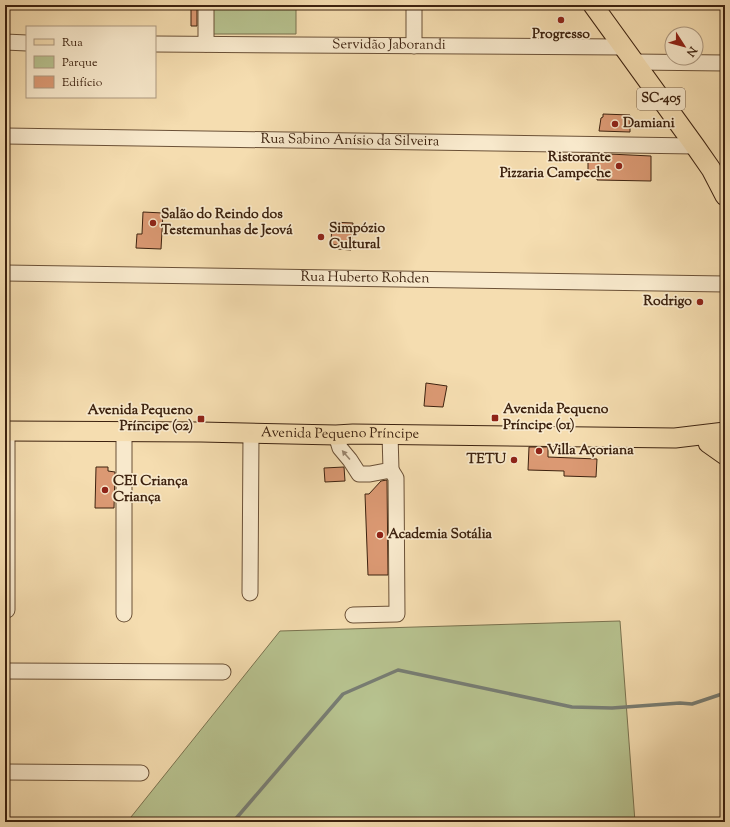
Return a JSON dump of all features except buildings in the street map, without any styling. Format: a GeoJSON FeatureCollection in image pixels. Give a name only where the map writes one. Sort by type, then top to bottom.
{"type":"FeatureCollection","features":[{"type":"Feature","properties":{"kind":"main road","name":"SC-405"},"geometry":{"type":"LineString","coordinates":[[593,5],[711,169],[725,196]]}},
{"type":"Feature","properties":{"kind":"main road","name":"Avenida Pequeno Príncipe"},"geometry":{"type":"LineString","coordinates":[[6,431],[675,438],[721,436]]}},
{"type":"Feature","properties":{"kind":"main road"},"geometry":{"type":"LineString","coordinates":[[721,436],[725,455]]}},
{"type":"Feature","properties":{"kind":"street"},"geometry":{"type":"LineString","coordinates":[[206,5],[206,44]]}},
{"type":"Feature","properties":{"kind":"street"},"geometry":{"type":"LineString","coordinates":[[414,5],[414,46]]}},
{"type":"Feature","properties":{"kind":"street"},"geometry":{"type":"LineString","coordinates":[[5,42],[26,42]]}},
{"type":"Feature","properties":{"kind":"street","name":"Servidão Jaborandi"},"geometry":{"type":"LineString","coordinates":[[156,44],[414,46],[629,55],[723,62]]}},
{"type":"Feature","properties":{"kind":"street","name":"Rua Sabino Anísio da Silveira"},"geometry":{"type":"LineString","coordinates":[[5,136],[695,146]]}},
{"type":"Feature","properties":{"kind":"street","name":"Rua Huberto Rohden"},"geometry":{"type":"LineString","coordinates":[[5,273],[725,284]]}},
{"type":"Feature","properties":{"kind":"street"},"geometry":{"type":"LineString","coordinates":[[6,431],[7,610]]}},
{"type":"Feature","properties":{"kind":"street"},"geometry":{"type":"LineString","coordinates":[[124,432],[124,614]]}},
{"type":"Feature","properties":{"kind":"street"},"geometry":{"type":"LineString","coordinates":[[250,594],[251,433]]}},
{"type":"Feature","properties":{"kind":"street"},"geometry":{"type":"LineString","coordinates":[[353,615],[397,614],[396,478],[391,470],[390,434]]}},
{"type":"Feature","properties":{"kind":"street"},"geometry":{"type":"LineString","coordinates":[[336,435],[340,448],[359,474],[370,474],[391,470]]}},
{"type":"Feature","properties":{"kind":"street"},"geometry":{"type":"LineString","coordinates":[[5,672],[223,672]]}},
{"type":"Feature","properties":{"kind":"street"},"geometry":{"type":"LineString","coordinates":[[5,772],[141,773]]}},
{"type":"Feature","properties":{"kind":"green space"},"geometry":{"type":"Polygon","coordinates":[[[212,5],[296,5],[296,34],[212,34],[212,5]]]}},
{"type":"Feature","properties":{"kind":"green space"},"geometry":{"type":"Polygon","coordinates":[[[620,621],[635,822],[127,822],[280,631],[620,621]]]}},
{"type":"Feature","properties":{"kind":"waterway"},"geometry":{"type":"LineString","coordinates":[[233,822],[343,694],[398,670],[572,707],[612,708],[680,703],[692,704],[725,693]]}},
{"type":"Feature","properties":{"kind":"place","name":"Progresso"},"geometry":{"type":"Point","coordinates":[561,20]}},
{"type":"Feature","properties":{"kind":"place","name":"Damiani"},"geometry":{"type":"Point","coordinates":[615,124]}},
{"type":"Feature","properties":{"kind":"place","name":"Ristorante Pizzaria Campeche"},"geometry":{"type":"Point","coordinates":[619,166]}},
{"type":"Feature","properties":{"kind":"place","name":"Salão do Reindo dos Testemunhas de Jeová"},"geometry":{"type":"Point","coordinates":[153,223]}},
{"type":"Feature","properties":{"kind":"place","name":"Simpózio Cultural"},"geometry":{"type":"Point","coordinates":[321,237]}},
{"type":"Feature","properties":{"kind":"place","name":"Rodrigo"},"geometry":{"type":"Point","coordinates":[700,302]}},
{"type":"Feature","properties":{"kind":"place","name":"Avenida Pequeno Príncipe (01)"},"geometry":{"type":"Point","coordinates":[495,418]}},
{"type":"Feature","properties":{"kind":"place","name":"Avenida Pequeno Príncipe (02)"},"geometry":{"type":"Point","coordinates":[201,419]}},
{"type":"Feature","properties":{"kind":"place","name":"Villa Açoriana"},"geometry":{"type":"Point","coordinates":[539,451]}},
{"type":"Feature","properties":{"kind":"place","name":"TETU"},"geometry":{"type":"Point","coordinates":[514,460]}},
{"type":"Feature","properties":{"kind":"place","name":"CEI Criança Criança"},"geometry":{"type":"Point","coordinates":[105,490]}},
{"type":"Feature","properties":{"kind":"place","name":"Academia Sotália"},"geometry":{"type":"Point","coordinates":[380,535]}}]}
